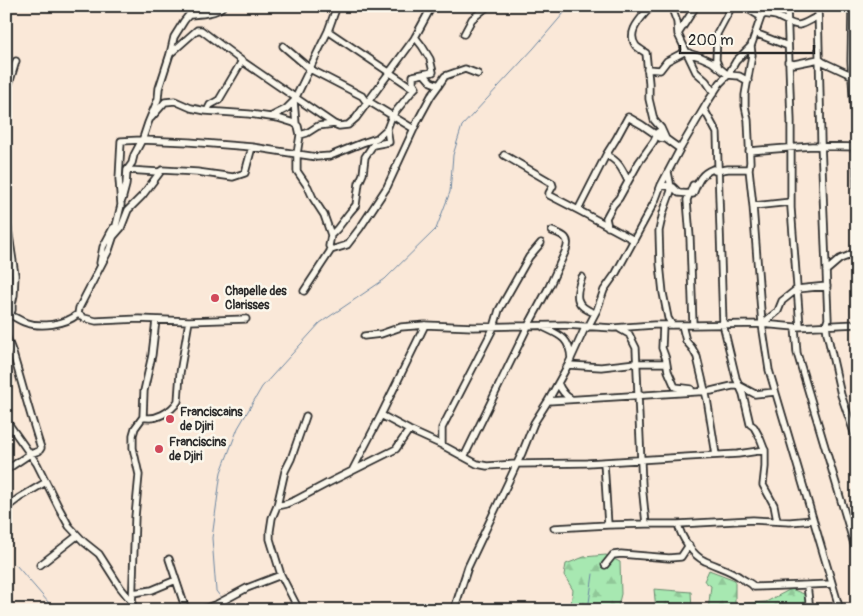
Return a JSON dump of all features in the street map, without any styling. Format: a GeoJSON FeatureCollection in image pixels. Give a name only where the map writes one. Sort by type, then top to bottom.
{"type":"FeatureCollection","features":[{"type":"Feature","properties":{"kind":"street"},"geometry":{"type":"LineString","coordinates":[[10,315],[27,323],[47,325],[66,321],[78,314],[79,308],[109,250],[126,185],[127,170],[132,163],[158,99],[159,88],[174,37],[196,6]]}},
{"type":"Feature","properties":{"kind":"street"},"geometry":{"type":"LineString","coordinates":[[189,15],[216,11],[223,6]]}},
{"type":"Feature","properties":{"kind":"street"},"geometry":{"type":"LineString","coordinates":[[269,117],[286,110],[295,99],[338,6]]}},
{"type":"Feature","properties":{"kind":"street"},"geometry":{"type":"LineString","coordinates":[[170,54],[199,30],[295,99],[334,124],[339,126],[348,125],[352,123],[390,73],[415,37],[432,6]]}},
{"type":"Feature","properties":{"kind":"street"},"geometry":{"type":"LineString","coordinates":[[464,34],[472,19],[488,6]]}},
{"type":"Feature","properties":{"kind":"street"},"geometry":{"type":"LineString","coordinates":[[651,6],[636,24],[633,36],[636,46],[646,53],[648,99],[654,120],[662,128],[666,139]]}},
{"type":"Feature","properties":{"kind":"street"},"geometry":{"type":"LineString","coordinates":[[671,6],[677,22],[678,34],[696,72],[706,81],[714,93]]}},
{"type":"Feature","properties":{"kind":"street"},"geometry":{"type":"LineString","coordinates":[[678,34],[696,6]]}},
{"type":"Feature","properties":{"kind":"street"},"geometry":{"type":"LineString","coordinates":[[719,67],[716,60],[717,34],[732,6]]}},
{"type":"Feature","properties":{"kind":"street"},"geometry":{"type":"LineString","coordinates":[[742,6],[762,15],[778,17],[787,22],[802,25],[818,16]]}},
{"type":"Feature","properties":{"kind":"street"},"geometry":{"type":"LineString","coordinates":[[767,6],[754,33],[745,95],[750,162],[748,169],[753,206],[762,324],[768,370],[840,610]]}},
{"type":"Feature","properties":{"kind":"street"},"geometry":{"type":"LineString","coordinates":[[787,6],[791,202],[797,289],[797,353],[857,554]]}},
{"type":"Feature","properties":{"kind":"street"},"geometry":{"type":"LineString","coordinates":[[818,6],[821,147],[828,319],[826,325],[836,375],[857,442]]}},
{"type":"Feature","properties":{"kind":"street"},"geometry":{"type":"LineString","coordinates":[[852,6],[854,61],[851,75],[855,121],[857,198]]}},
{"type":"Feature","properties":{"kind":"street"},"geometry":{"type":"LineString","coordinates":[[328,31],[414,89]]}},
{"type":"Feature","properties":{"kind":"street"},"geometry":{"type":"LineString","coordinates":[[754,33],[788,46]]}},
{"type":"Feature","properties":{"kind":"street"},"geometry":{"type":"LineString","coordinates":[[121,205],[122,140],[188,142],[252,147],[317,157],[330,156],[377,138],[387,129],[392,116],[416,87],[413,82],[413,76],[433,72],[430,59],[415,37]]}},
{"type":"Feature","properties":{"kind":"street"},"geometry":{"type":"LineString","coordinates":[[283,46],[310,69],[362,96],[368,102],[414,129]]}},
{"type":"Feature","properties":{"kind":"street"},"geometry":{"type":"LineString","coordinates":[[454,610],[468,567],[526,446],[534,423],[548,402],[569,363],[584,330],[596,313],[604,290],[616,273],[655,201],[661,184],[704,109],[738,58],[751,46]]}},
{"type":"Feature","properties":{"kind":"street"},"geometry":{"type":"LineString","coordinates":[[647,69],[660,70],[667,61],[686,50]]}},
{"type":"Feature","properties":{"kind":"street"},"geometry":{"type":"LineString","coordinates":[[686,50],[691,54],[712,62],[728,75],[739,76],[748,81]]}},
{"type":"Feature","properties":{"kind":"street"},"geometry":{"type":"LineString","coordinates":[[788,62],[794,64],[819,59],[851,75],[857,85]]}},
{"type":"Feature","properties":{"kind":"street"},"geometry":{"type":"LineString","coordinates":[[6,94],[16,61]]}},
{"type":"Feature","properties":{"kind":"street"},"geometry":{"type":"LineString","coordinates":[[207,111],[210,106],[220,100],[242,61]]}},
{"type":"Feature","properties":{"kind":"street"},"geometry":{"type":"LineString","coordinates":[[304,291],[331,250],[347,245],[360,228],[386,187],[431,96],[445,76],[465,69],[478,74]]}},
{"type":"Feature","properties":{"kind":"street"},"geometry":{"type":"LineString","coordinates":[[424,74],[431,82],[439,85]]}},
{"type":"Feature","properties":{"kind":"street"},"geometry":{"type":"LineString","coordinates":[[295,99],[296,124],[300,135],[296,164],[297,171],[324,215],[331,235],[329,246],[331,250]]}},
{"type":"Feature","properties":{"kind":"street"},"geometry":{"type":"LineString","coordinates":[[151,118],[165,102],[175,101],[191,108],[278,118],[296,124]]}},
{"type":"Feature","properties":{"kind":"street"},"geometry":{"type":"LineString","coordinates":[[704,109],[717,133],[723,324],[736,378],[750,424],[754,427],[765,450],[763,485],[774,505],[777,521]]}},
{"type":"Feature","properties":{"kind":"street"},"geometry":{"type":"LineString","coordinates":[[578,210],[628,117],[655,134],[658,132]]}},
{"type":"Feature","properties":{"kind":"street"},"geometry":{"type":"LineString","coordinates":[[300,135],[318,126],[334,124]]}},
{"type":"Feature","properties":{"kind":"street"},"geometry":{"type":"LineString","coordinates":[[331,235],[356,205],[365,157],[373,146],[389,142],[387,129]]}},
{"type":"Feature","properties":{"kind":"street"},"geometry":{"type":"LineString","coordinates":[[658,132],[660,138],[666,139],[680,149]]}},
{"type":"Feature","properties":{"kind":"street"},"geometry":{"type":"LineString","coordinates":[[608,227],[606,218],[658,132]]}},
{"type":"Feature","properties":{"kind":"street"},"geometry":{"type":"LineString","coordinates":[[127,170],[198,172],[233,176],[242,174],[246,170],[252,147]]}},
{"type":"Feature","properties":{"kind":"street"},"geometry":{"type":"LineString","coordinates":[[749,151],[791,147],[856,147]]}},
{"type":"Feature","properties":{"kind":"street"},"geometry":{"type":"LineString","coordinates":[[504,155],[552,182],[554,186],[549,195],[634,240]]}},
{"type":"Feature","properties":{"kind":"street"},"geometry":{"type":"LineString","coordinates":[[606,155],[618,163],[628,181]]}},
{"type":"Feature","properties":{"kind":"street"},"geometry":{"type":"LineString","coordinates":[[6,159],[6,169]]}},
{"type":"Feature","properties":{"kind":"street"},"geometry":{"type":"LineString","coordinates":[[661,184],[673,188],[679,193],[692,194],[700,178],[711,170],[748,169]]}},
{"type":"Feature","properties":{"kind":"street"},"geometry":{"type":"LineString","coordinates":[[113,238],[121,228],[128,210],[142,196],[162,170]]}},
{"type":"Feature","properties":{"kind":"street"},"geometry":{"type":"LineString","coordinates":[[668,172],[671,187],[659,230],[663,293],[668,318],[672,325]]}},
{"type":"Feature","properties":{"kind":"street"},"geometry":{"type":"LineString","coordinates":[[692,185],[687,200],[693,325]]}},
{"type":"Feature","properties":{"kind":"street"},"geometry":{"type":"LineString","coordinates":[[753,206],[791,202]]}},
{"type":"Feature","properties":{"kind":"street"},"geometry":{"type":"LineString","coordinates":[[6,216],[15,275],[12,310],[6,321]]}},
{"type":"Feature","properties":{"kind":"street"},"geometry":{"type":"LineString","coordinates":[[99,268],[103,247],[116,222]]}},
{"type":"Feature","properties":{"kind":"street"},"geometry":{"type":"LineString","coordinates":[[464,457],[549,287],[568,244],[567,240],[552,231]]}},
{"type":"Feature","properties":{"kind":"street"},"geometry":{"type":"LineString","coordinates":[[442,445],[442,428],[494,326],[499,310],[529,257],[541,243]]}},
{"type":"Feature","properties":{"kind":"street"},"geometry":{"type":"LineString","coordinates":[[826,272],[840,259],[857,250]]}},
{"type":"Feature","properties":{"kind":"street"},"geometry":{"type":"LineString","coordinates":[[582,277],[577,296],[586,310],[596,313]]}},
{"type":"Feature","properties":{"kind":"street"},"geometry":{"type":"LineString","coordinates":[[762,324],[778,311],[782,301],[797,289],[827,286]]}},
{"type":"Feature","properties":{"kind":"street"},"geometry":{"type":"LineString","coordinates":[[78,314],[84,318],[96,321],[246,319]]}},
{"type":"Feature","properties":{"kind":"street"},"geometry":{"type":"LineString","coordinates":[[132,610],[135,517],[139,476],[133,448],[133,435],[142,417],[144,391],[152,355],[156,320]]}},
{"type":"Feature","properties":{"kind":"street"},"geometry":{"type":"LineString","coordinates":[[142,417],[151,418],[159,416],[171,409],[178,401],[180,374],[189,321]]}},
{"type":"Feature","properties":{"kind":"street"},"geometry":{"type":"LineString","coordinates":[[364,336],[380,334],[401,327],[424,325],[588,326],[618,328],[663,325],[762,324],[797,326],[857,324]]}},
{"type":"Feature","properties":{"kind":"street"},"geometry":{"type":"LineString","coordinates":[[352,471],[424,325]]}},
{"type":"Feature","properties":{"kind":"street"},"geometry":{"type":"LineString","coordinates":[[663,325],[661,344],[668,371],[675,387],[705,391]]}},
{"type":"Feature","properties":{"kind":"street"},"geometry":{"type":"LineString","coordinates":[[682,325],[686,341],[696,357],[705,391],[716,455]]}},
{"type":"Feature","properties":{"kind":"street"},"geometry":{"type":"LineString","coordinates":[[541,326],[561,336],[570,347],[569,363]]}},
{"type":"Feature","properties":{"kind":"street"},"geometry":{"type":"LineString","coordinates":[[632,338],[637,327]]}},
{"type":"Feature","properties":{"kind":"street"},"geometry":{"type":"LineString","coordinates":[[618,328],[630,334],[636,348],[642,485],[646,524]]}},
{"type":"Feature","properties":{"kind":"street"},"geometry":{"type":"LineString","coordinates":[[6,334],[41,448],[6,470]]}},
{"type":"Feature","properties":{"kind":"street"},"geometry":{"type":"LineString","coordinates":[[569,363],[600,367],[636,363],[666,363]]}},
{"type":"Feature","properties":{"kind":"street"},"geometry":{"type":"LineString","coordinates":[[558,383],[561,391],[573,400]]}},
{"type":"Feature","properties":{"kind":"street"},"geometry":{"type":"LineString","coordinates":[[548,402],[710,391],[732,386],[740,386],[755,394],[775,392]]}},
{"type":"Feature","properties":{"kind":"street"},"geometry":{"type":"LineString","coordinates":[[381,415],[477,464],[487,466],[642,460],[738,454],[765,450]]}},
{"type":"Feature","properties":{"kind":"street"},"geometry":{"type":"LineString","coordinates":[[299,610],[281,575],[270,539],[270,531],[285,471],[294,452],[306,416]]}},
{"type":"Feature","properties":{"kind":"street"},"geometry":{"type":"LineString","coordinates":[[6,420],[30,454],[63,517],[77,536],[99,554],[132,602]]}},
{"type":"Feature","properties":{"kind":"street"},"geometry":{"type":"LineString","coordinates":[[276,506],[296,500],[396,449],[409,430]]}},
{"type":"Feature","properties":{"kind":"street"},"geometry":{"type":"LineString","coordinates":[[604,462],[608,525]]}},
{"type":"Feature","properties":{"kind":"street"},"geometry":{"type":"LineString","coordinates":[[6,508],[46,482]]}},
{"type":"Feature","properties":{"kind":"street"},"geometry":{"type":"LineString","coordinates":[[554,528],[753,520],[790,522],[813,520]]}},
{"type":"Feature","properties":{"kind":"street"},"geometry":{"type":"LineString","coordinates":[[678,524],[680,534],[700,559],[738,575],[752,583],[754,587],[832,584]]}},
{"type":"Feature","properties":{"kind":"street"},"geometry":{"type":"LineString","coordinates":[[40,565],[77,536]]}},
{"type":"Feature","properties":{"kind":"street"},"geometry":{"type":"LineString","coordinates":[[605,565],[613,555],[621,554],[681,558],[689,545]]}},
{"type":"Feature","properties":{"kind":"street"},"geometry":{"type":"LineString","coordinates":[[170,559],[186,610]]}},
{"type":"Feature","properties":{"kind":"street"},"geometry":{"type":"LineString","coordinates":[[201,610],[247,588],[281,575]]}},
{"type":"Feature","properties":{"kind":"street"},"geometry":{"type":"LineString","coordinates":[[133,593],[152,590],[176,580]]}},
{"type":"Feature","properties":{"kind":"street"},"geometry":{"type":"LineString","coordinates":[[807,585],[810,610]]}},
{"type":"Feature","properties":{"kind":"green space"},"geometry":{"type":"Polygon","coordinates":[[[606,555],[620,562],[621,594],[617,610],[570,610],[573,590],[564,575],[566,564],[584,557],[606,555]]]}},
{"type":"Feature","properties":{"kind":"green space"},"geometry":{"type":"Polygon","coordinates":[[[709,570],[735,580],[735,604],[766,602],[791,589],[804,594],[816,605],[829,604],[831,610],[708,610],[711,586],[704,581],[709,570]]]}},
{"type":"Feature","properties":{"kind":"green space"},"geometry":{"type":"Polygon","coordinates":[[[654,589],[691,592],[692,610],[656,610],[654,589]]]}},
{"type":"Feature","properties":{"kind":"waterway"},"geometry":{"type":"LineString","coordinates":[[222,599],[216,591],[212,538],[221,472],[238,428],[262,387],[320,323],[385,279],[436,229],[450,192],[453,155],[462,126],[570,6]]}},
{"type":"Feature","properties":{"kind":"waterway"},"geometry":{"type":"LineString","coordinates":[[16,565],[55,610]]}},
{"type":"Feature","properties":{"kind":"waterway"},"geometry":{"type":"LineString","coordinates":[[588,610],[593,574]]}},
{"type":"Feature","properties":{"kind":"waterway"},"geometry":{"type":"LineString","coordinates":[[224,602],[229,610]]}},
{"type":"Feature","properties":{"kind":"place","name":"Chapelle des Clarisses"},"geometry":{"type":"Point","coordinates":[215,298]}},
{"type":"Feature","properties":{"kind":"place","name":"Franciscains de Djiri"},"geometry":{"type":"Point","coordinates":[170,419]}},
{"type":"Feature","properties":{"kind":"place","name":"Franciscins de Djiri"},"geometry":{"type":"Point","coordinates":[159,449]}}]}
